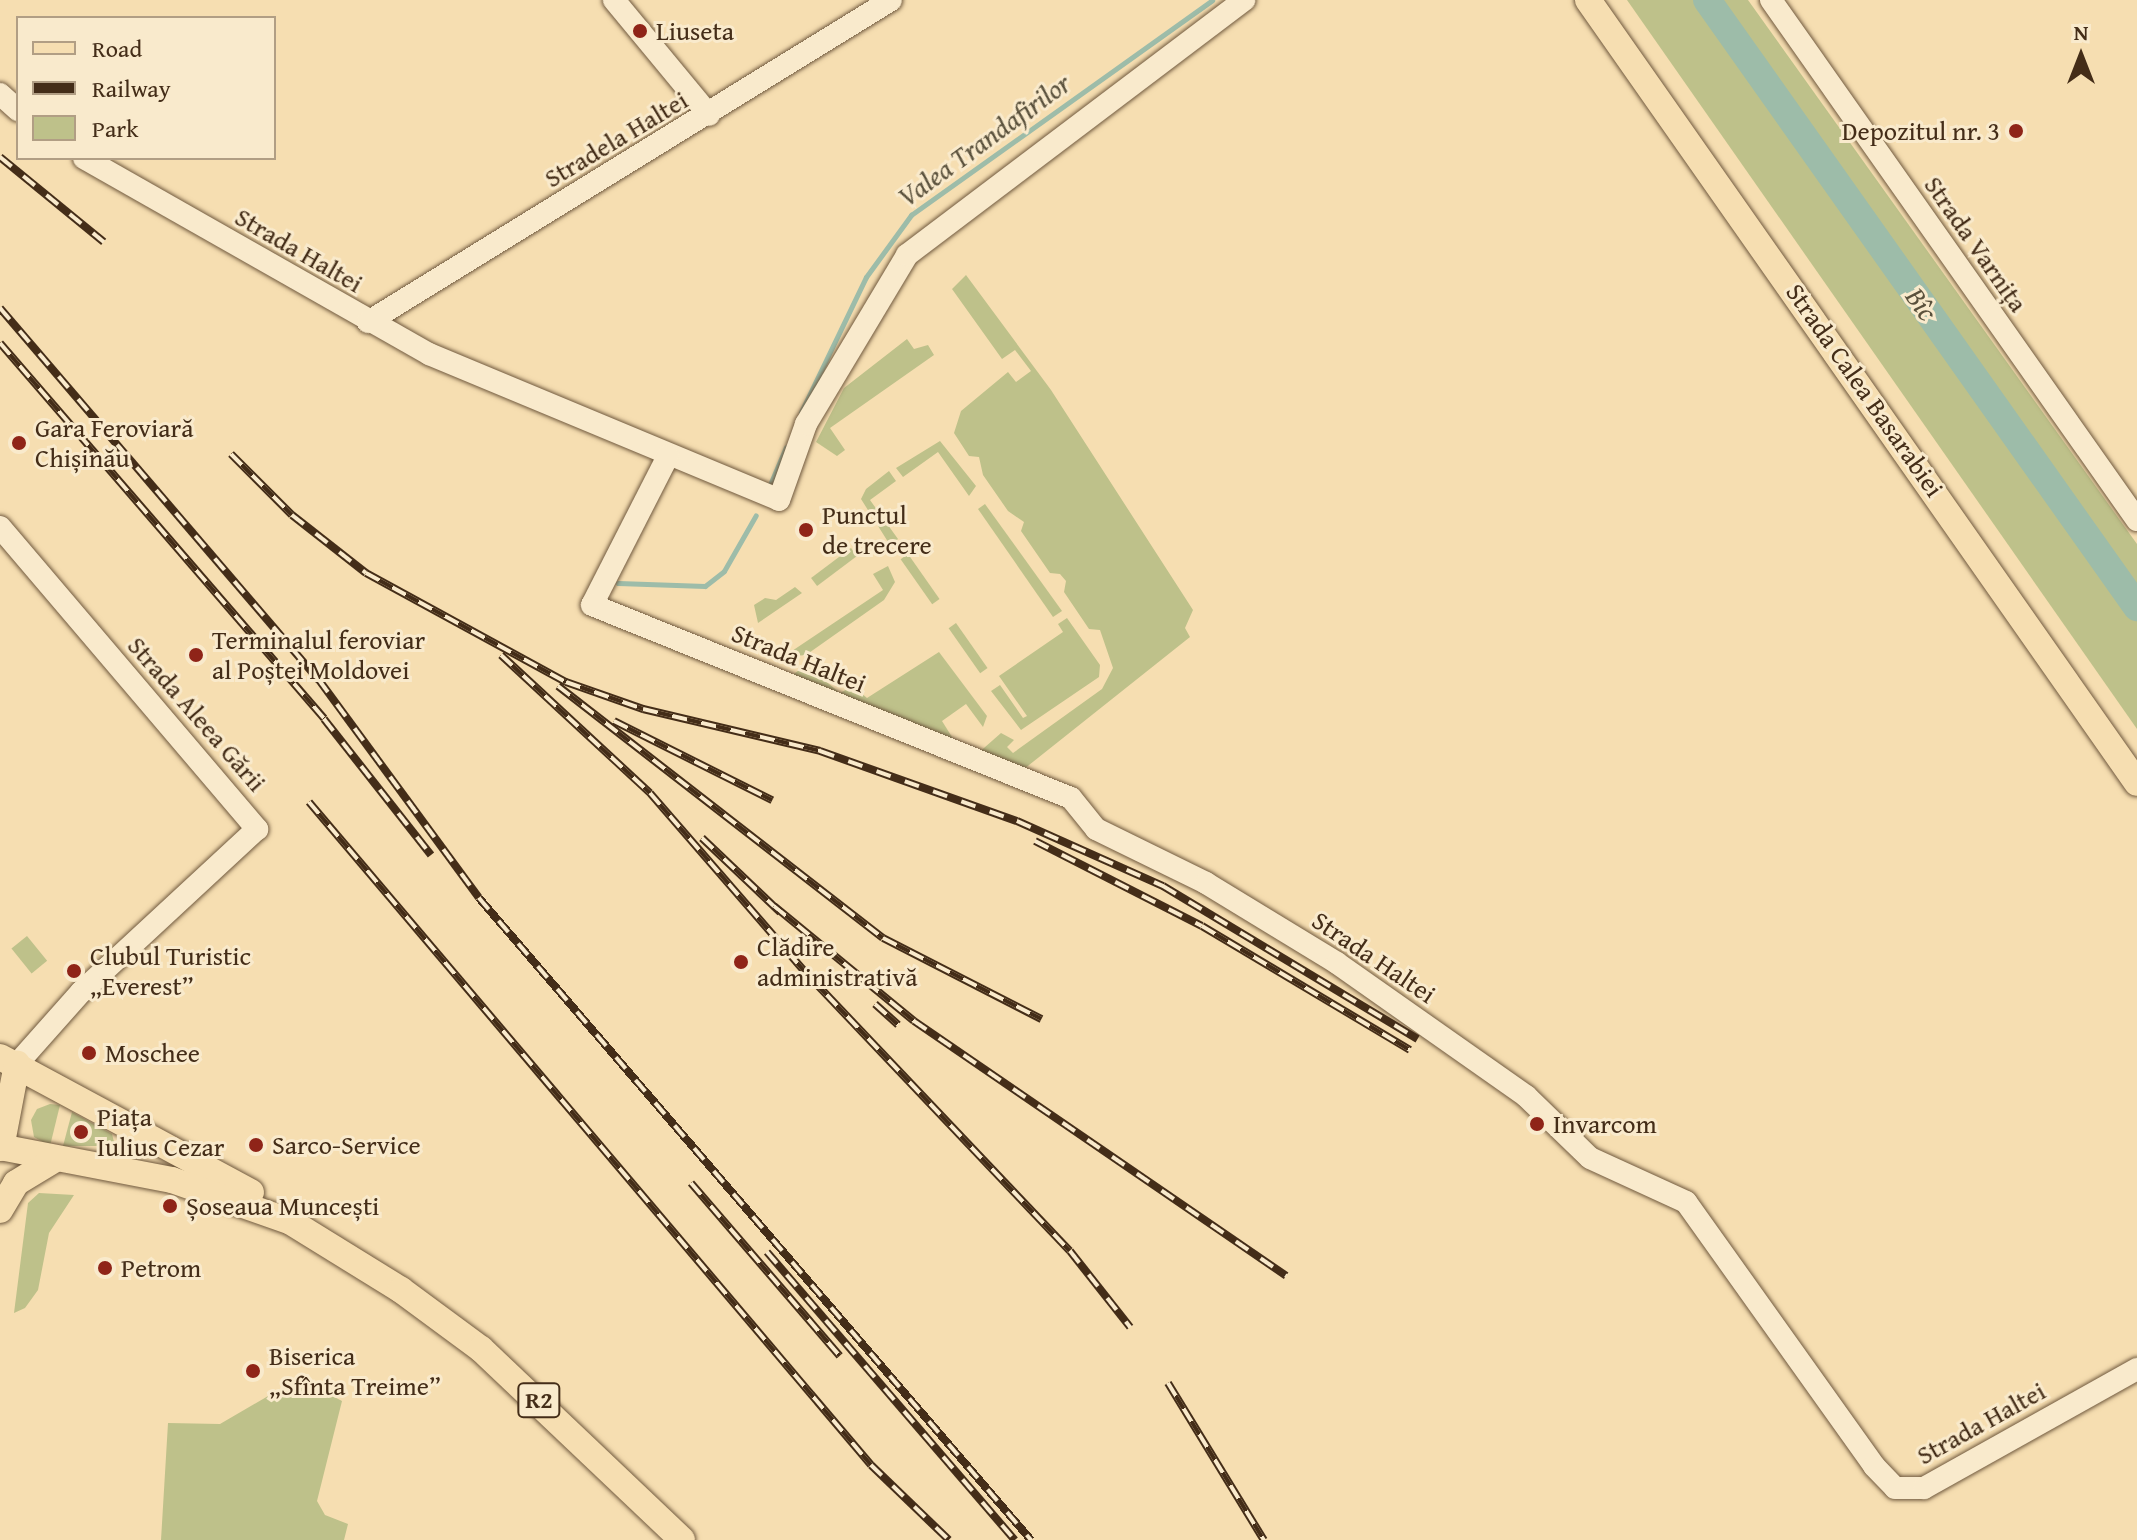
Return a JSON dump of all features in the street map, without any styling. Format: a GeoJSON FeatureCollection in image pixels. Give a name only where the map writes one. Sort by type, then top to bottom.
{"type":"FeatureCollection","features":[{"type":"Feature","properties":{"kind":"main road","name":"Strada Calea Basarabiei"},"geometry":{"type":"LineString","coordinates":[[1588,0],[2137,783]]}},
{"type":"Feature","properties":{"kind":"main road","name":"R2"},"geometry":{"type":"LineString","coordinates":[[8,1061],[250,1192],[282,1217],[391,1284],[481,1349],[682,1540]]}},
{"type":"Feature","properties":{"kind":"main road"},"geometry":{"type":"LineString","coordinates":[[0,1211],[0,1146],[8,1061]]}},
{"type":"Feature","properties":{"kind":"main road"},"geometry":{"type":"LineString","coordinates":[[114,1168],[128,1139],[121,1121]]}},
{"type":"Feature","properties":{"kind":"main road","name":"R2"},"geometry":{"type":"LineString","coordinates":[[0,1146],[54,1160],[114,1168],[203,1189],[282,1217]]}},
{"type":"Feature","properties":{"kind":"main road"},"geometry":{"type":"LineString","coordinates":[[0,1211],[16,1183],[54,1160]]}},
{"type":"Feature","properties":{"kind":"street"},"geometry":{"type":"LineString","coordinates":[[614,0],[709,115]]}},
{"type":"Feature","properties":{"kind":"street","name":"Stradela Haltei"},"geometry":{"type":"LineString","coordinates":[[368,322],[709,115],[891,0]]}},
{"type":"Feature","properties":{"kind":"street","name":"Strada Haltei"},"geometry":{"type":"LineString","coordinates":[[87,160],[368,322],[668,456],[779,500],[806,424],[907,255],[1244,0]]}},
{"type":"Feature","properties":{"kind":"street","name":"Strada Varnița"},"geometry":{"type":"LineString","coordinates":[[1771,0],[2137,520]]}},
{"type":"Feature","properties":{"kind":"street"},"geometry":{"type":"LineString","coordinates":[[0,94],[16,108]]}},
{"type":"Feature","properties":{"kind":"street","name":"Strada Haltei"},"geometry":{"type":"LineString","coordinates":[[668,456],[592,605],[1071,798],[1096,829],[1206,883],[1337,963],[1526,1096],[1590,1158],[1686,1202],[1874,1466],[1895,1488],[1924,1488],[2137,1369]]}},
{"type":"Feature","properties":{"kind":"street","name":"Strada Aleea Gării"},"geometry":{"type":"LineString","coordinates":[[0,527],[257,829],[8,1061]]}},
{"type":"Feature","properties":{"kind":"green space"},"geometry":{"type":"Polygon","coordinates":[[[1627,0],[1748,0],[2137,544],[2137,729],[1627,0]]]}},
{"type":"Feature","properties":{"kind":"green space"},"geometry":{"type":"Polygon","coordinates":[[[966,275],[1051,390],[1193,610],[1185,628],[1190,637],[1019,773],[976,755],[1001,733],[1014,740],[1007,747],[1013,753],[1102,689],[1113,668],[1100,630],[1089,629],[1064,592],[1066,581],[1060,574],[1050,573],[1021,531],[1024,522],[1008,511],[983,475],[979,457],[969,456],[954,433],[961,411],[1008,372],[1016,382],[1031,371],[1015,350],[1002,359],[952,289],[966,275]]]}},
{"type":"Feature","properties":{"kind":"green space"},"geometry":{"type":"Polygon","coordinates":[[[907,339],[914,349],[928,345],[934,355],[830,428],[845,450],[837,456],[816,442],[844,388],[907,339]]]}},
{"type":"Feature","properties":{"kind":"green space"},"geometry":{"type":"Polygon","coordinates":[[[940,441],[976,486],[969,496],[938,452],[903,477],[896,468],[940,441]]]}},
{"type":"Feature","properties":{"kind":"green space"},"geometry":{"type":"Polygon","coordinates":[[[889,471],[896,481],[870,500],[898,539],[890,545],[861,499],[866,489],[889,471]]]}},
{"type":"Feature","properties":{"kind":"green space"},"geometry":{"type":"Polygon","coordinates":[[[985,504],[1062,611],[1053,617],[978,509],[985,504]]]}},
{"type":"Feature","properties":{"kind":"green space"},"geometry":{"type":"Polygon","coordinates":[[[851,548],[857,556],[817,586],[811,578],[851,548]]]}},
{"type":"Feature","properties":{"kind":"green space"},"geometry":{"type":"Polygon","coordinates":[[[908,554],[940,599],[932,604],[901,559],[908,554]]]}},
{"type":"Feature","properties":{"kind":"green space"},"geometry":{"type":"Polygon","coordinates":[[[888,566],[895,582],[884,600],[806,655],[783,657],[883,590],[873,574],[888,566]]]}},
{"type":"Feature","properties":{"kind":"green space"},"geometry":{"type":"Polygon","coordinates":[[[795,587],[802,593],[758,623],[754,605],[765,598],[776,600],[795,587]]]}},
{"type":"Feature","properties":{"kind":"green space"},"geometry":{"type":"Polygon","coordinates":[[[1067,618],[1100,665],[1099,677],[1021,730],[991,691],[1000,685],[1023,718],[1027,716],[999,676],[1063,632],[1058,624],[1067,618]]]}},
{"type":"Feature","properties":{"kind":"green space"},"geometry":{"type":"Polygon","coordinates":[[[956,623],[988,668],[980,673],[949,628],[956,623]]]}},
{"type":"Feature","properties":{"kind":"green space"},"geometry":{"type":"Polygon","coordinates":[[[939,652],[987,716],[983,727],[966,704],[942,721],[957,745],[791,676],[806,665],[840,693],[853,686],[867,698],[939,652]]]}},
{"type":"Feature","properties":{"kind":"green space"},"geometry":{"type":"Polygon","coordinates":[[[27,936],[47,961],[32,973],[11,949],[27,936]]]}},
{"type":"Feature","properties":{"kind":"green space"},"geometry":{"type":"Polygon","coordinates":[[[50,1104],[60,1105],[50,1146],[34,1137],[31,1120],[37,1109],[50,1104]]]}},
{"type":"Feature","properties":{"kind":"green space"},"geometry":{"type":"Polygon","coordinates":[[[72,1112],[112,1134],[115,1146],[63,1146],[72,1112]]]}},
{"type":"Feature","properties":{"kind":"green space"},"geometry":{"type":"Polygon","coordinates":[[[39,1193],[74,1195],[49,1233],[38,1290],[25,1308],[14,1313],[28,1203],[39,1193]]]}},
{"type":"Feature","properties":{"kind":"green space"},"geometry":{"type":"Polygon","coordinates":[[[287,1385],[319,1389],[342,1401],[317,1501],[325,1515],[348,1524],[344,1540],[161,1540],[168,1423],[220,1424],[287,1385]]]}},
{"type":"Feature","properties":{"kind":"waterway","name":"Valea Trandafirilor"},"geometry":{"type":"LineString","coordinates":[[801,412],[866,277],[911,215],[1212,0]]}},
{"type":"Feature","properties":{"kind":"waterway","name":"Bîc"},"geometry":{"type":"LineString","coordinates":[[1707,0],[2137,607]]}},
{"type":"Feature","properties":{"kind":"waterway","name":"Valea Trandafirilor"},"geometry":{"type":"LineString","coordinates":[[769,487],[786,447]]}},
{"type":"Feature","properties":{"kind":"waterway","name":"Valea Trandafirilor"},"geometry":{"type":"LineString","coordinates":[[618,583],[705,586],[724,571],[756,515]]}},
{"type":"Feature","properties":{"kind":"railway"},"geometry":{"type":"LineString","coordinates":[[0,157],[104,242]]}},
{"type":"Feature","properties":{"kind":"railway"},"geometry":{"type":"LineString","coordinates":[[0,308],[319,680],[479,898],[1031,1540]]}},
{"type":"Feature","properties":{"kind":"railway"},"geometry":{"type":"LineString","coordinates":[[0,343],[324,719],[431,855]]}},
{"type":"Feature","properties":{"kind":"railway"},"geometry":{"type":"LineString","coordinates":[[231,454],[292,515],[366,573],[566,682],[643,709],[820,751],[1017,821],[1163,886],[1418,1039]]}},
{"type":"Feature","properties":{"kind":"railway"},"geometry":{"type":"LineString","coordinates":[[501,655],[650,793],[806,973],[1070,1251],[1130,1327]]}},
{"type":"Feature","properties":{"kind":"railway"},"geometry":{"type":"LineString","coordinates":[[558,686],[883,938],[1041,1019]]}},
{"type":"Feature","properties":{"kind":"railway"},"geometry":{"type":"LineString","coordinates":[[614,721],[772,800]]}},
{"type":"Feature","properties":{"kind":"railway"},"geometry":{"type":"LineString","coordinates":[[309,802],[871,1465],[949,1540]]}},
{"type":"Feature","properties":{"kind":"railway"},"geometry":{"type":"LineString","coordinates":[[702,838],[780,912]]}},
{"type":"Feature","properties":{"kind":"railway"},"geometry":{"type":"LineString","coordinates":[[1035,841],[1202,926],[1410,1050]]}},
{"type":"Feature","properties":{"kind":"railway"},"geometry":{"type":"LineString","coordinates":[[774,906],[914,1021],[1286,1276]]}},
{"type":"Feature","properties":{"kind":"railway"},"geometry":{"type":"LineString","coordinates":[[875,1004],[898,1025]]}},
{"type":"Feature","properties":{"kind":"railway"},"geometry":{"type":"LineString","coordinates":[[691,1183],[840,1356]]}},
{"type":"Feature","properties":{"kind":"railway"},"geometry":{"type":"LineString","coordinates":[[767,1252],[1015,1540]]}},
{"type":"Feature","properties":{"kind":"railway"},"geometry":{"type":"LineString","coordinates":[[1168,1383],[1264,1540]]}},
{"type":"Feature","properties":{"kind":"place","name":"Liuseta"},"geometry":{"type":"Point","coordinates":[640,31]}},
{"type":"Feature","properties":{"kind":"place","name":"Depozitul nr. 3"},"geometry":{"type":"Point","coordinates":[2016,131]}},
{"type":"Feature","properties":{"kind":"place","name":"Gara Feroviară Chișinău"},"geometry":{"type":"Point","coordinates":[19,443]}},
{"type":"Feature","properties":{"kind":"place","name":"Punctul de trecere"},"geometry":{"type":"Point","coordinates":[806,530]}},
{"type":"Feature","properties":{"kind":"place","name":"Terminalul feroviar al Poștei Moldovei"},"geometry":{"type":"Point","coordinates":[196,655]}},
{"type":"Feature","properties":{"kind":"place","name":"Clădire administrativă"},"geometry":{"type":"Point","coordinates":[741,962]}},
{"type":"Feature","properties":{"kind":"place","name":"Clubul Turistic „Everest”"},"geometry":{"type":"Point","coordinates":[74,971]}},
{"type":"Feature","properties":{"kind":"place","name":"Moschee"},"geometry":{"type":"Point","coordinates":[89,1053]}},
{"type":"Feature","properties":{"kind":"place","name":"Invarcom"},"geometry":{"type":"Point","coordinates":[1537,1124]}},
{"type":"Feature","properties":{"kind":"place","name":"Piața Iulius Cezar"},"geometry":{"type":"Point","coordinates":[81,1132]}},
{"type":"Feature","properties":{"kind":"place","name":"Sarco-Service"},"geometry":{"type":"Point","coordinates":[256,1145]}},
{"type":"Feature","properties":{"kind":"place","name":"Șoseaua Muncești"},"geometry":{"type":"Point","coordinates":[170,1206]}},
{"type":"Feature","properties":{"kind":"place","name":"Petrom"},"geometry":{"type":"Point","coordinates":[105,1268]}},
{"type":"Feature","properties":{"kind":"place","name":"Biserica „Sfînta Treime”"},"geometry":{"type":"Point","coordinates":[253,1371]}}]}
